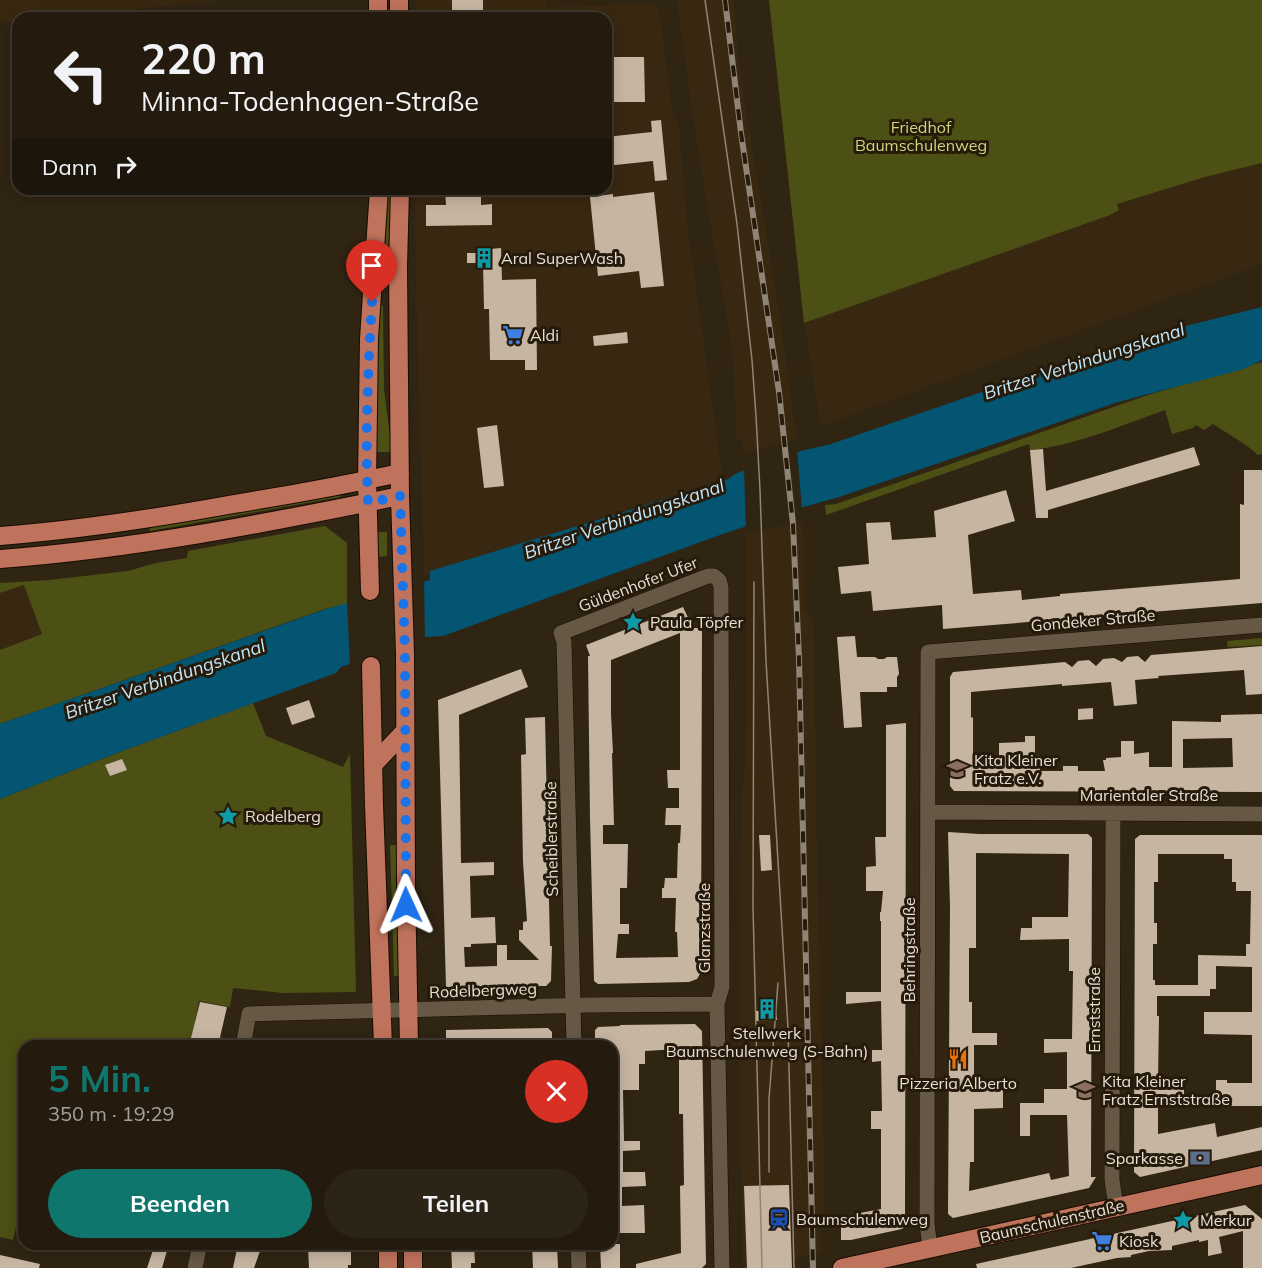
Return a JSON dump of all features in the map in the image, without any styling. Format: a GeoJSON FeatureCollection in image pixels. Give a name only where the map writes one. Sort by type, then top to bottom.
{"type":"FeatureCollection","features":[{"type":"Feature","properties":{"kind":"main road"},"geometry":{"type":"LineString","coordinates":[[370,591],[367,480],[369,339],[379,195]]}},
{"type":"Feature","properties":{"kind":"main road"},"geometry":{"type":"LineString","coordinates":[[400,195],[398,267],[400,496],[405,654],[409,1040]]}},
{"type":"Feature","properties":{"kind":"main road"},"geometry":{"type":"LineString","coordinates":[[0,536],[83,528],[142,519],[243,503],[400,473]]}},
{"type":"Feature","properties":{"kind":"main road"},"geometry":{"type":"LineString","coordinates":[[0,559],[62,554],[144,543],[400,496]]}},
{"type":"Feature","properties":{"kind":"main road"},"geometry":{"type":"LineString","coordinates":[[371,666],[382,1040]]}},
{"type":"Feature","properties":{"kind":"main road"},"geometry":{"type":"LineString","coordinates":[[373,765],[405,731]]}},
{"type":"Feature","properties":{"kind":"main road","name":"Baumschulenstraße"},"geometry":{"type":"LineString","coordinates":[[842,1268],[866,1265],[1262,1175]]}},
{"type":"Feature","properties":{"kind":"main road"},"geometry":{"type":"LineString","coordinates":[[388,1250],[388,1268]]}},
{"type":"Feature","properties":{"kind":"main road"},"geometry":{"type":"LineString","coordinates":[[413,1250],[413,1268]]}},
{"type":"Feature","properties":{"kind":"street","name":"Güldenhofer Ufer"},"geometry":{"type":"LineString","coordinates":[[561,633],[708,576],[714,576],[719,580],[721,587]]}},
{"type":"Feature","properties":{"kind":"street","name":"Glanzstraße"},"geometry":{"type":"LineString","coordinates":[[721,587],[722,987],[717,1004],[722,1268]]}},
{"type":"Feature","properties":{"kind":"street","name":"Gondeker Straße"},"geometry":{"type":"LineString","coordinates":[[928,652],[1262,625]]}},
{"type":"Feature","properties":{"kind":"street","name":"Scheiblerstraße"},"geometry":{"type":"LineString","coordinates":[[561,633],[564,642],[574,1040]]}},
{"type":"Feature","properties":{"kind":"street","name":"Behringstraße"},"geometry":{"type":"LineString","coordinates":[[928,652],[927,1223],[930,1249]]}},
{"type":"Feature","properties":{"kind":"street","name":"Marientaler Straße"},"geometry":{"type":"LineString","coordinates":[[928,812],[1262,814]]}},
{"type":"Feature","properties":{"kind":"street","name":"Ernststraße"},"geometry":{"type":"LineString","coordinates":[[1113,813],[1112,1180],[1116,1207]]}},
{"type":"Feature","properties":{"kind":"street","name":"Rodelbergweg"},"geometry":{"type":"LineString","coordinates":[[244,1040],[249,1014],[573,1005],[717,1004]]}},
{"type":"Feature","properties":{"kind":"street"},"geometry":{"type":"LineString","coordinates":[[195,1268],[199,1250]]}},
{"type":"Feature","properties":{"kind":"street"},"geometry":{"type":"LineString","coordinates":[[578,1250],[579,1268]]}},
{"type":"Feature","properties":{"kind":"shaded area"},"geometry":{"type":"Polygon","coordinates":[[[0,0],[221,0],[108,12],[12,12],[12,22],[0,23],[0,0]]]}},
{"type":"Feature","properties":{"kind":"shaded area"},"geometry":{"type":"Polygon","coordinates":[[[416,0],[546,0],[546,7],[658,4],[673,114],[679,126],[688,230],[723,480],[424,576],[416,286],[416,195],[612,195],[612,12],[417,12],[416,0]]]}},
{"type":"Feature","properties":{"kind":"shaded area"},"geometry":{"type":"Polygon","coordinates":[[[677,0],[734,0],[739,66],[780,318],[797,440],[743,453],[742,438],[737,440],[732,347],[692,112],[677,0]]]}},
{"type":"Feature","properties":{"kind":"shaded area"},"geometry":{"type":"Polygon","coordinates":[[[1262,163],[1262,264],[821,426],[804,323],[1110,215],[1119,210],[1117,204],[1205,177],[1262,163]]]}},
{"type":"Feature","properties":{"kind":"shaded area"},"geometry":{"type":"Polygon","coordinates":[[[803,522],[805,609],[814,620],[825,1219],[819,1227],[821,1253],[743,1268],[739,1101],[741,796],[745,764],[746,722],[746,533],[803,522]]]}},
{"type":"Feature","properties":{"kind":"shaded area"},"geometry":{"type":"Polygon","coordinates":[[[24,585],[42,634],[0,650],[0,593],[24,585]]]}},
{"type":"Feature","properties":{"kind":"green space","name":"Friedhof Baumschulenweg"},"geometry":{"type":"Polygon","coordinates":[[[769,0],[1262,0],[1262,163],[1205,177],[1117,204],[1119,210],[1110,215],[804,323],[769,0]]]}},
{"type":"Feature","properties":{"kind":"green space"},"geometry":{"type":"Polygon","coordinates":[[[387,195],[391,195],[390,252],[383,251],[387,195]]]}},
{"type":"Feature","properties":{"kind":"green space"},"geometry":{"type":"Polygon","coordinates":[[[379,306],[383,306],[384,389],[391,452],[376,452],[377,345],[379,306]]]}},
{"type":"Feature","properties":{"kind":"green space"},"geometry":{"type":"Polygon","coordinates":[[[1262,362],[1262,454],[1258,455],[1213,424],[1204,430],[1196,425],[1172,434],[1165,410],[1064,444],[1030,450],[1029,444],[826,515],[825,505],[836,504],[1148,395],[1262,362]]]}},
{"type":"Feature","properties":{"kind":"green space"},"geometry":{"type":"Polygon","coordinates":[[[340,491],[340,497],[150,531],[148,524],[340,491]]]}},
{"type":"Feature","properties":{"kind":"green space"},"geometry":{"type":"Polygon","coordinates":[[[325,526],[347,543],[347,604],[325,609],[0,724],[0,650],[42,634],[24,585],[0,593],[0,583],[128,571],[187,558],[188,551],[325,526]]]}},
{"type":"Feature","properties":{"kind":"green space"},"geometry":{"type":"Polygon","coordinates":[[[377,532],[387,532],[387,556],[377,557],[377,532]]]}},
{"type":"Feature","properties":{"kind":"green space"},"geometry":{"type":"Polygon","coordinates":[[[1262,638],[1262,645],[1228,647],[1227,641],[1262,638]]]}},
{"type":"Feature","properties":{"kind":"green space"},"geometry":{"type":"Polygon","coordinates":[[[253,703],[266,736],[343,767],[350,754],[356,992],[283,993],[233,988],[230,1007],[199,1001],[193,1031],[223,1038],[222,1040],[18,1040],[18,1219],[13,1240],[0,1237],[0,799],[253,703]]]}},
{"type":"Feature","properties":{"kind":"green space"},"geometry":{"type":"Polygon","coordinates":[[[390,845],[396,845],[399,976],[394,976],[390,845]]]}},
{"type":"Feature","properties":{"kind":"water","name":"Britzer Verbindungskanal"},"geometry":{"type":"Polygon","coordinates":[[[1262,307],[1262,360],[1244,369],[1118,402],[720,535],[443,636],[426,637],[341,667],[336,673],[122,751],[0,799],[0,724],[326,609],[430,580],[430,571],[728,479],[737,473],[797,452],[831,444],[1174,329],[1262,307]]]}},
{"type":"Feature","properties":{"kind":"pier"},"geometry":{"type":"Polygon","coordinates":[[[797,448],[802,511],[746,530],[744,467],[797,448]]]}},
{"type":"Feature","properties":{"kind":"pier"},"geometry":{"type":"Polygon","coordinates":[[[424,578],[425,640],[350,667],[347,600],[424,578]]]}},
{"type":"Feature","properties":{"kind":"building"},"geometry":{"type":"Polygon","coordinates":[[[452,0],[483,0],[483,12],[452,12],[452,0]]]}},
{"type":"Feature","properties":{"kind":"building"},"geometry":{"type":"Polygon","coordinates":[[[612,57],[644,57],[645,102],[612,102],[612,57]]]}},
{"type":"Feature","properties":{"kind":"building"},"geometry":{"type":"Polygon","coordinates":[[[661,120],[667,180],[655,181],[653,161],[612,165],[612,136],[652,132],[651,121],[661,120]]]}},
{"type":"Feature","properties":{"kind":"building"},"geometry":{"type":"Polygon","coordinates":[[[654,192],[664,286],[641,288],[639,271],[598,276],[590,197],[613,194],[613,197],[654,192]]]}},
{"type":"Feature","properties":{"kind":"building"},"geometry":{"type":"Polygon","coordinates":[[[445,195],[481,195],[481,205],[492,204],[492,225],[426,226],[426,205],[446,205],[445,195]]]}},
{"type":"Feature","properties":{"kind":"building","name":"Aldi"},"geometry":{"type":"Polygon","coordinates":[[[501,248],[502,280],[536,279],[537,370],[525,370],[525,360],[490,360],[489,309],[484,309],[483,263],[467,263],[467,253],[490,253],[490,249],[501,248]]]}},
{"type":"Feature","properties":{"kind":"building"},"geometry":{"type":"Polygon","coordinates":[[[627,332],[628,343],[594,346],[593,336],[627,332]]]}},
{"type":"Feature","properties":{"kind":"building"},"geometry":{"type":"Polygon","coordinates":[[[497,425],[504,486],[484,488],[477,428],[497,425]]]}},
{"type":"Feature","properties":{"kind":"building"},"geometry":{"type":"Polygon","coordinates":[[[1194,447],[1200,465],[1048,510],[1048,518],[1036,518],[1030,450],[1043,449],[1046,491],[1194,447]]]}},
{"type":"Feature","properties":{"kind":"building"},"geometry":{"type":"Polygon","coordinates":[[[1244,470],[1262,470],[1262,603],[943,629],[942,605],[873,611],[871,591],[841,594],[838,567],[869,564],[866,523],[890,522],[892,540],[936,537],[934,511],[1006,490],[1015,521],[968,535],[973,594],[1021,590],[1022,600],[1060,596],[1060,594],[1240,579],[1240,504],[1244,505],[1244,470]]]}},
{"type":"Feature","properties":{"kind":"building"},"geometry":{"type":"Polygon","coordinates":[[[683,607],[693,628],[702,628],[701,972],[697,979],[689,982],[598,984],[594,981],[588,656],[590,656],[586,645],[683,607]],[[680,633],[611,660],[614,825],[603,825],[603,844],[628,844],[627,888],[620,888],[620,924],[629,924],[629,934],[618,934],[616,958],[678,957],[677,932],[675,932],[676,898],[662,898],[662,888],[664,888],[665,878],[677,878],[681,825],[665,825],[666,808],[679,808],[679,788],[668,788],[667,770],[680,770],[680,633]]]}},
{"type":"Feature","properties":{"kind":"building"},"geometry":{"type":"Polygon","coordinates":[[[855,636],[857,657],[884,659],[897,657],[899,674],[897,687],[887,687],[887,692],[860,692],[862,727],[844,728],[837,637],[855,636]]]}},
{"type":"Feature","properties":{"kind":"building"},"geometry":{"type":"Polygon","coordinates":[[[1262,646],[1262,694],[1246,695],[1244,670],[1158,676],[1159,678],[1135,680],[1137,704],[1114,706],[1111,682],[971,692],[973,767],[999,767],[999,743],[1025,742],[1025,736],[1035,736],[1035,755],[1040,755],[1040,771],[1063,771],[1063,766],[1078,766],[1078,771],[1105,771],[1103,760],[1121,757],[1121,741],[1134,741],[1134,754],[1149,752],[1149,767],[1172,767],[1172,721],[1221,722],[1221,715],[1262,714],[1262,792],[954,791],[950,786],[950,677],[953,672],[1065,662],[1072,667],[1078,661],[1089,660],[1096,666],[1103,659],[1114,658],[1122,662],[1127,657],[1138,656],[1145,662],[1151,655],[1262,646]],[[1232,738],[1183,739],[1183,768],[1233,767],[1232,738]]]}},
{"type":"Feature","properties":{"kind":"building"},"geometry":{"type":"Polygon","coordinates":[[[521,669],[528,687],[459,715],[461,863],[494,862],[494,875],[470,876],[471,918],[495,917],[496,943],[471,944],[471,947],[464,947],[465,967],[497,966],[497,945],[507,945],[507,960],[539,960],[519,940],[519,930],[523,930],[523,922],[527,921],[523,862],[521,755],[526,754],[525,718],[545,717],[551,981],[546,986],[446,987],[438,700],[521,669]]]}},
{"type":"Feature","properties":{"kind":"building"},"geometry":{"type":"Polygon","coordinates":[[[309,700],[315,717],[292,725],[286,708],[309,700]]]}},
{"type":"Feature","properties":{"kind":"building"},"geometry":{"type":"Polygon","coordinates":[[[1093,708],[1093,719],[1078,720],[1078,709],[1093,708]]]}},
{"type":"Feature","properties":{"kind":"building"},"geometry":{"type":"Polygon","coordinates":[[[906,723],[905,1225],[902,1229],[841,1240],[841,1225],[844,1225],[844,1216],[881,1209],[881,1129],[871,1129],[871,1111],[882,1111],[881,1061],[872,1062],[872,1050],[882,1050],[881,1001],[846,1004],[846,992],[881,992],[880,912],[883,891],[866,891],[866,867],[876,866],[875,837],[886,837],[886,725],[906,723]]]}},
{"type":"Feature","properties":{"kind":"building"},"geometry":{"type":"Polygon","coordinates":[[[122,759],[127,770],[110,776],[105,765],[122,759]]]}},
{"type":"Feature","properties":{"kind":"building"},"geometry":{"type":"Polygon","coordinates":[[[948,832],[1088,834],[1092,838],[1091,1177],[1096,1177],[1089,1188],[953,1218],[948,1214],[950,908],[948,832]],[[976,853],[976,948],[969,948],[969,1002],[972,1002],[972,1033],[997,1033],[997,1045],[974,1045],[974,1086],[997,1087],[997,1090],[1003,1090],[1003,1108],[974,1109],[974,1162],[970,1162],[969,1191],[1049,1173],[1051,1180],[1069,1176],[1067,1115],[1030,1115],[1030,1136],[1020,1136],[1020,1103],[1044,1103],[1044,1089],[1067,1089],[1067,1052],[1044,1053],[1044,1039],[1072,1039],[1073,971],[1069,971],[1069,939],[1020,940],[1021,928],[1032,928],[1032,917],[1068,917],[1069,854],[976,853]]]}},
{"type":"Feature","properties":{"kind":"building"},"geometry":{"type":"Polygon","coordinates":[[[759,835],[770,835],[772,870],[761,871],[759,835]]]}},
{"type":"Feature","properties":{"kind":"building"},"geometry":{"type":"Polygon","coordinates":[[[1140,835],[1262,835],[1262,1106],[1213,1106],[1213,1103],[1158,1106],[1158,1134],[1215,1123],[1217,1137],[1262,1127],[1262,1150],[1140,1177],[1134,1172],[1135,839],[1140,835]],[[1158,854],[1158,882],[1154,882],[1154,923],[1157,923],[1157,944],[1153,944],[1153,980],[1155,980],[1155,985],[1198,985],[1198,955],[1246,956],[1246,944],[1250,944],[1251,891],[1236,891],[1236,882],[1232,882],[1232,859],[1224,859],[1224,854],[1158,854]],[[1216,966],[1216,989],[1210,989],[1210,996],[1157,996],[1158,1082],[1173,1083],[1174,1086],[1184,1085],[1184,1095],[1216,1095],[1216,1080],[1227,1080],[1227,1083],[1252,1083],[1252,1035],[1204,1034],[1204,1012],[1252,1012],[1252,967],[1216,966]]]}},
{"type":"Feature","properties":{"kind":"building"},"geometry":{"type":"Polygon","coordinates":[[[762,999],[772,999],[772,1010],[776,1010],[777,1020],[756,1021],[756,1011],[762,1011],[762,999]]]}},
{"type":"Feature","properties":{"kind":"building"},"geometry":{"type":"Polygon","coordinates":[[[200,1002],[227,1007],[219,1040],[190,1040],[200,1002]]]}},
{"type":"Feature","properties":{"kind":"building"},"geometry":{"type":"Polygon","coordinates":[[[695,1024],[702,1031],[706,1264],[702,1268],[636,1268],[636,1264],[681,1253],[680,1186],[684,1185],[683,1114],[679,1114],[679,1049],[645,1051],[645,1064],[639,1064],[639,1090],[623,1090],[624,1141],[640,1141],[640,1150],[623,1151],[623,1172],[645,1172],[646,1186],[622,1187],[622,1206],[644,1205],[645,1233],[618,1233],[618,1040],[595,1040],[595,1030],[598,1027],[695,1024]]]}},
{"type":"Feature","properties":{"kind":"building"},"geometry":{"type":"Polygon","coordinates":[[[548,1028],[552,1032],[552,1040],[446,1040],[446,1030],[548,1028]]]}},
{"type":"Feature","properties":{"kind":"building"},"geometry":{"type":"Polygon","coordinates":[[[789,1185],[792,1268],[747,1268],[744,1186],[789,1185]]]}},
{"type":"Feature","properties":{"kind":"building"},"geometry":{"type":"Polygon","coordinates":[[[1245,1205],[1262,1219],[1262,1268],[1243,1268],[1243,1231],[1219,1237],[1222,1253],[1208,1256],[1208,1240],[1199,1242],[1199,1240],[1172,1246],[1172,1250],[1149,1251],[1131,1255],[1131,1257],[1071,1268],[977,1268],[976,1264],[1245,1205]]]}},
{"type":"Feature","properties":{"kind":"building"},"geometry":{"type":"Polygon","coordinates":[[[618,1244],[620,1244],[620,1268],[601,1268],[600,1250],[618,1250],[618,1244]]]}},
{"type":"Feature","properties":{"kind":"building"},"geometry":{"type":"Polygon","coordinates":[[[153,1250],[167,1250],[162,1268],[147,1268],[153,1250]]]}},
{"type":"Feature","properties":{"kind":"building"},"geometry":{"type":"Polygon","coordinates":[[[237,1250],[260,1251],[254,1268],[233,1268],[237,1250]]]}},
{"type":"Feature","properties":{"kind":"building"},"geometry":{"type":"Polygon","coordinates":[[[308,1250],[348,1250],[351,1252],[351,1265],[348,1265],[348,1268],[309,1268],[308,1250]]]}},
{"type":"Feature","properties":{"kind":"building"},"geometry":{"type":"Polygon","coordinates":[[[451,1250],[474,1250],[475,1263],[471,1263],[471,1268],[452,1268],[451,1250]]]}},
{"type":"Feature","properties":{"kind":"building"},"geometry":{"type":"Polygon","coordinates":[[[532,1250],[557,1250],[558,1268],[533,1268],[532,1250]]]}},
{"type":"Feature","properties":{"kind":"building"},"geometry":{"type":"Polygon","coordinates":[[[0,1255],[40,1264],[39,1268],[0,1268],[0,1255]]]}},
{"type":"Feature","properties":{"kind":"tram line"},"geometry":{"type":"LineString","coordinates":[[705,0],[737,224],[756,416],[766,661],[788,1028],[794,1268]]}},
{"type":"Feature","properties":{"kind":"tram line"},"geometry":{"type":"LineString","coordinates":[[754,582],[753,907],[762,1268]]}},
{"type":"Feature","properties":{"kind":"tram line"},"geometry":{"type":"LineString","coordinates":[[769,1172],[769,1099],[778,983]]}},
{"type":"Feature","properties":{"kind":"railway"},"geometry":{"type":"LineString","coordinates":[[725,0],[741,133],[779,392],[793,524],[799,659],[813,1268]]}},
{"type":"Feature","properties":{"kind":"place","name":"Aral SuperWash"},"geometry":{"type":"Point","coordinates":[484,258]}},
{"type":"Feature","properties":{"kind":"place","name":"Aldi"},"geometry":{"type":"Point","coordinates":[513,335]}},
{"type":"Feature","properties":{"kind":"place","name":"Paula Töpfer"},"geometry":{"type":"Point","coordinates":[633,622]}},
{"type":"Feature","properties":{"kind":"place","name":"Kita Kleiner Fratz e.V."},"geometry":{"type":"Point","coordinates":[957,769]}},
{"type":"Feature","properties":{"kind":"place","name":"Rodelberg"},"geometry":{"type":"Point","coordinates":[228,816]}},
{"type":"Feature","properties":{"kind":"place","name":"Stellwerk Baumschulenweg (S-Bahn)"},"geometry":{"type":"Point","coordinates":[767,1009]}},
{"type":"Feature","properties":{"kind":"place","name":"Pizzeria Alberto"},"geometry":{"type":"Point","coordinates":[958,1059]}},
{"type":"Feature","properties":{"kind":"place","name":"Kita Kleiner Fratz Ernststraße"},"geometry":{"type":"Point","coordinates":[1085,1090]}},
{"type":"Feature","properties":{"kind":"place","name":"Sparkasse"},"geometry":{"type":"Point","coordinates":[1200,1158]}},
{"type":"Feature","properties":{"kind":"place","name":"Baumschulenweg"},"geometry":{"type":"Point","coordinates":[779,1219]}},
{"type":"Feature","properties":{"kind":"place","name":"Merkur"},"geometry":{"type":"Point","coordinates":[1183,1220]}},
{"type":"Feature","properties":{"kind":"place","name":"Kiosk"},"geometry":{"type":"Point","coordinates":[1102,1241]}},
{"type":"Feature","properties":{"kind":"route"},"geometry":{"type":"LineString","coordinates":[[372,302],[369,339],[368,503],[400,496],[405,654],[406,905]]}}]}
